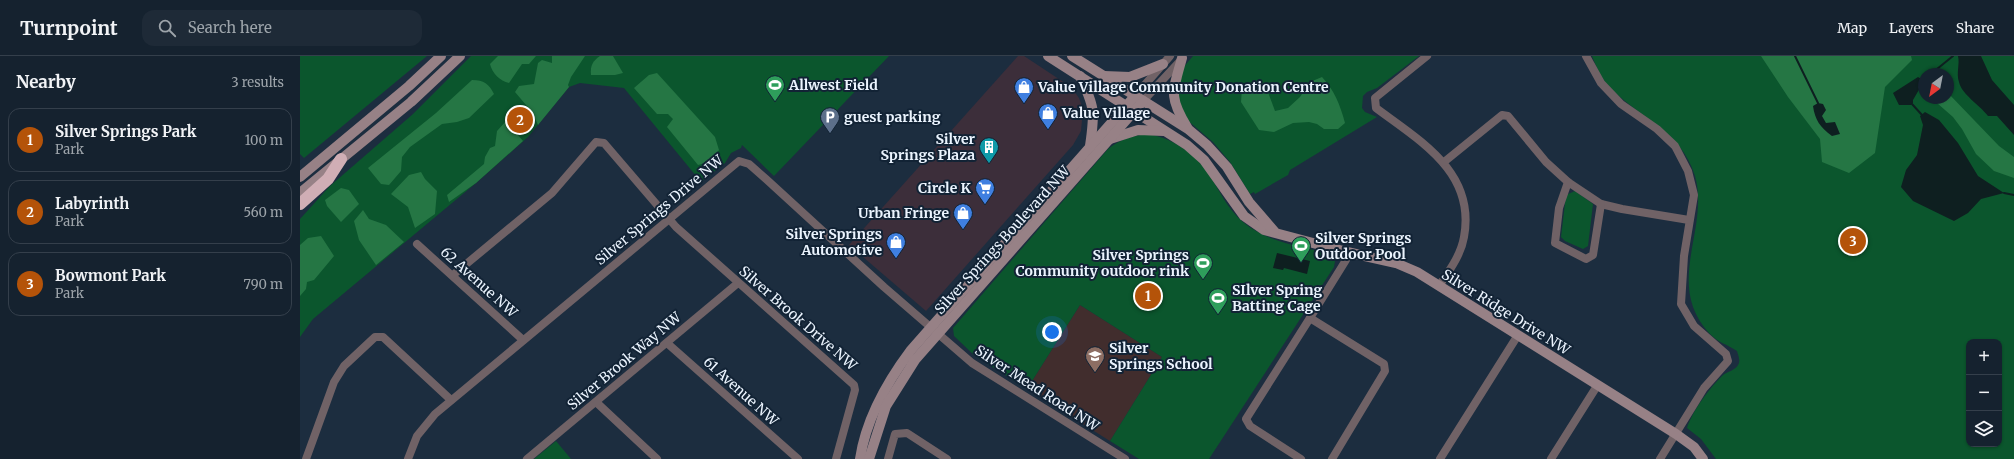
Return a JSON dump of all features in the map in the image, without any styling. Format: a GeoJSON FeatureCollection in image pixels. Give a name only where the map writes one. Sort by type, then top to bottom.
{"type":"FeatureCollection","features":[{"type":"Feature","properties":{"kind":"highway"},"geometry":{"type":"LineString","coordinates":[[300,204],[328,179],[342,159]]}},
{"type":"Feature","properties":{"kind":"street"},"geometry":{"type":"LineString","coordinates":[[300,177],[409,86],[441,56]]}},
{"type":"Feature","properties":{"kind":"street"},"geometry":{"type":"LineString","coordinates":[[300,193],[411,102],[460,56]]}},
{"type":"Feature","properties":{"kind":"street","name":"Silver Ridge Drive NW"},"geometry":{"type":"LineString","coordinates":[[1048,56],[1188,145],[1204,160],[1244,216],[1264,230],[1347,252],[1396,263],[1417,272],[1676,434],[1694,447],[1703,459]]}},
{"type":"Feature","properties":{"kind":"street"},"geometry":{"type":"LineString","coordinates":[[1072,56],[1188,129],[1207,145],[1222,162],[1249,202],[1274,232]]}},
{"type":"Feature","properties":{"kind":"street","name":"Silver Springs Boulevard NW"},"geometry":{"type":"LineString","coordinates":[[860,459],[870,424],[881,395],[904,359],[934,330],[1110,139],[1170,56]]}},
{"type":"Feature","properties":{"kind":"street"},"geometry":{"type":"LineString","coordinates":[[1427,56],[1375,98],[1376,108],[1444,162],[1457,180],[1464,202],[1464,238],[1457,258],[1439,286]]}},
{"type":"Feature","properties":{"kind":"street"},"geometry":{"type":"LineString","coordinates":[[1586,56],[1600,83],[1621,104],[1657,129],[1674,146],[1688,171],[1694,195],[1684,256],[1681,304],[1694,326],[1726,354],[1728,361],[1704,388],[1660,459]]}},
{"type":"Feature","properties":{"kind":"street"},"geometry":{"type":"LineString","coordinates":[[1183,57],[1175,80],[1174,98],[1176,108],[1188,129]]}},
{"type":"Feature","properties":{"kind":"street","name":"Silver Springs Boulevard NW"},"geometry":{"type":"LineString","coordinates":[[1139,98],[1183,57]]}},
{"type":"Feature","properties":{"kind":"street"},"geometry":{"type":"LineString","coordinates":[[1103,76],[1130,77],[1163,64]]}},
{"type":"Feature","properties":{"kind":"street"},"geometry":{"type":"LineString","coordinates":[[1080,76],[1090,97],[1094,112],[1090,146]]}},
{"type":"Feature","properties":{"kind":"street","name":"Silver Springs Boulevard NW"},"geometry":{"type":"LineString","coordinates":[[869,459],[882,416],[892,396],[934,330],[1090,146],[1131,108]]}},
{"type":"Feature","properties":{"kind":"street"},"geometry":{"type":"LineString","coordinates":[[1444,162],[1502,116],[1508,116],[1546,162],[1568,182],[1602,204],[1622,209],[1689,220]]}},
{"type":"Feature","properties":{"kind":"street"},"geometry":{"type":"LineString","coordinates":[[1110,139],[1138,130],[1166,131]]}},
{"type":"Feature","properties":{"kind":"street","name":"Silver Brook Drive NW"},"geometry":{"type":"LineString","coordinates":[[453,275],[552,193],[596,142],[604,143],[669,219],[854,385],[855,390],[836,459]]}},
{"type":"Feature","properties":{"kind":"street","name":"Silver Springs Drive NW"},"geometry":{"type":"LineString","coordinates":[[408,459],[417,436],[427,421],[739,161],[749,164],[934,330]]}},
{"type":"Feature","properties":{"kind":"street"},"geometry":{"type":"LineString","coordinates":[[1568,182],[1559,208],[1555,243],[1586,259],[1593,255],[1602,204]]}},
{"type":"Feature","properties":{"kind":"street","name":"62 Avenue NW"},"geometry":{"type":"LineString","coordinates":[[417,244],[523,340]]}},
{"type":"Feature","properties":{"kind":"street"},"geometry":{"type":"LineString","coordinates":[[1301,459],[1250,426],[1246,418],[1346,260],[1347,252]]}},
{"type":"Feature","properties":{"kind":"street","name":"Silver Brook Way NW"},"geometry":{"type":"LineString","coordinates":[[527,459],[738,282]]}},
{"type":"Feature","properties":{"kind":"street"},"geometry":{"type":"LineString","coordinates":[[1310,318],[1384,364],[1386,371],[1332,459]]}},
{"type":"Feature","properties":{"kind":"street","name":"Silver Mead Road NW"},"geometry":{"type":"LineString","coordinates":[[934,330],[972,363],[1111,455],[1124,459]]}},
{"type":"Feature","properties":{"kind":"street"},"geometry":{"type":"LineString","coordinates":[[306,459],[334,382],[344,366],[375,336],[383,337],[451,400]]}},
{"type":"Feature","properties":{"kind":"street"},"geometry":{"type":"LineString","coordinates":[[1440,459],[1518,336]]}},
{"type":"Feature","properties":{"kind":"street","name":"61 Avenue NW"},"geometry":{"type":"LineString","coordinates":[[667,343],[798,459]]}},
{"type":"Feature","properties":{"kind":"street"},"geometry":{"type":"LineString","coordinates":[[1551,459],[1597,386]]}},
{"type":"Feature","properties":{"kind":"street"},"geometry":{"type":"LineString","coordinates":[[596,402],[657,459]]}},
{"type":"Feature","properties":{"kind":"street"},"geometry":{"type":"LineString","coordinates":[[888,459],[895,434],[907,433],[947,459]]}},
{"type":"Feature","properties":{"kind":"shaded area"},"geometry":{"type":"Polygon","coordinates":[[[1018,56],[1024,56],[1071,87],[1079,98],[1083,109],[1081,131],[1073,145],[926,311],[849,245],[1018,56]]]}},
{"type":"Feature","properties":{"kind":"shaded area"},"geometry":{"type":"Polygon","coordinates":[[[1958,56],[1981,56],[1992,80],[2014,105],[2014,135],[1997,116],[1988,116],[1961,87],[1958,75],[1958,56]]]}},
{"type":"Feature","properties":{"kind":"shaded area"},"geometry":{"type":"Polygon","coordinates":[[[1918,77],[1918,91],[1911,105],[1899,105],[1893,93],[1918,77]]]}},
{"type":"Feature","properties":{"kind":"shaded area"},"geometry":{"type":"Polygon","coordinates":[[[1818,103],[1823,104],[1826,110],[1822,116],[1826,123],[1835,122],[1840,134],[1832,136],[1819,123],[1813,106],[1818,103]]]}},
{"type":"Feature","properties":{"kind":"shaded area"},"geometry":{"type":"Polygon","coordinates":[[[1925,112],[1939,120],[1958,143],[1978,176],[2004,193],[1981,199],[1968,213],[1954,221],[1913,201],[1901,187],[1906,170],[1917,155],[1923,125],[1920,116],[1925,112]]]}},
{"type":"Feature","properties":{"kind":"shaded area"},"geometry":{"type":"Polygon","coordinates":[[[1277,253],[1310,261],[1307,274],[1284,268],[1283,270],[1273,268],[1277,253]]]}},
{"type":"Feature","properties":{"kind":"shaded area","name":"Silver Springs School"},"geometry":{"type":"Polygon","coordinates":[[[1080,305],[1162,357],[1110,441],[1027,389],[1080,305]]]}},
{"type":"Feature","properties":{"kind":"green space"},"geometry":{"type":"Polygon","coordinates":[[[300,56],[427,56],[304,158],[300,154],[300,56]]]}},
{"type":"Feature","properties":{"kind":"green space"},"geometry":{"type":"Polygon","coordinates":[[[471,56],[889,56],[774,176],[742,145],[741,148],[731,153],[725,163],[701,182],[624,88],[580,83],[569,87],[528,137],[476,183],[313,319],[300,337],[300,219],[330,186],[413,114],[471,56]]]}},
{"type":"Feature","properties":{"kind":"green space"},"geometry":{"type":"Polygon","coordinates":[[[498,56],[536,56],[529,64],[522,64],[509,83],[500,78],[491,67],[490,64],[498,56]]]}},
{"type":"Feature","properties":{"kind":"green space"},"geometry":{"type":"Polygon","coordinates":[[[552,56],[585,56],[571,77],[568,85],[569,87],[538,125],[532,112],[515,92],[519,86],[534,84],[538,63],[542,60],[552,63],[552,56]]]}},
{"type":"Feature","properties":{"kind":"green space"},"geometry":{"type":"Polygon","coordinates":[[[600,56],[613,56],[623,73],[615,75],[591,75],[592,64],[600,56]]]}},
{"type":"Feature","properties":{"kind":"green space"},"geometry":{"type":"Polygon","coordinates":[[[1193,56],[1419,56],[1377,88],[1367,92],[1363,96],[1362,108],[1365,112],[1377,117],[1290,170],[1288,175],[1255,194],[1254,192],[1250,194],[1230,162],[1213,142],[1186,119],[1178,98],[1178,87],[1182,69],[1193,56]]]}},
{"type":"Feature","properties":{"kind":"green space"},"geometry":{"type":"Polygon","coordinates":[[[1592,56],[2014,56],[2014,459],[1716,459],[1701,439],[1687,428],[1697,407],[1707,393],[1724,374],[1738,366],[1739,360],[1737,351],[1719,341],[1709,333],[1696,314],[1690,295],[1689,276],[1697,216],[1698,196],[1695,176],[1680,147],[1669,135],[1619,96],[1605,82],[1592,56]]]}},
{"type":"Feature","properties":{"kind":"green space"},"geometry":{"type":"Polygon","coordinates":[[[1761,56],[1911,56],[1912,60],[1885,87],[1875,153],[1849,173],[1822,162],[1820,139],[1788,97],[1761,56]]]}},
{"type":"Feature","properties":{"kind":"green space"},"geometry":{"type":"Polygon","coordinates":[[[657,73],[715,137],[719,150],[710,162],[698,165],[667,127],[673,119],[668,114],[657,114],[634,88],[649,75],[657,73]]]}},
{"type":"Feature","properties":{"kind":"green space"},"geometry":{"type":"Polygon","coordinates":[[[1322,77],[1333,92],[1343,116],[1345,123],[1338,129],[1324,129],[1317,124],[1309,122],[1293,123],[1274,132],[1259,130],[1241,102],[1242,89],[1255,81],[1265,84],[1275,111],[1288,108],[1300,97],[1310,82],[1322,77]]]}},
{"type":"Feature","properties":{"kind":"green space"},"geometry":{"type":"Polygon","coordinates":[[[472,80],[486,83],[494,94],[469,118],[457,122],[442,124],[410,147],[402,157],[401,171],[389,185],[381,184],[368,168],[436,113],[472,80]]]}},
{"type":"Feature","properties":{"kind":"green space"},"geometry":{"type":"Polygon","coordinates":[[[1954,99],[1999,146],[2014,157],[2014,178],[1994,171],[1976,154],[1962,129],[1953,117],[1938,104],[1954,104],[1954,99]]]}},
{"type":"Feature","properties":{"kind":"green space"},"geometry":{"type":"Polygon","coordinates":[[[506,121],[523,141],[476,183],[449,202],[447,195],[484,164],[485,157],[490,148],[495,146],[497,131],[506,121]]]}},
{"type":"Feature","properties":{"kind":"green space"},"geometry":{"type":"Polygon","coordinates":[[[1148,134],[1165,139],[1189,152],[1208,173],[1232,211],[1252,229],[1285,243],[1332,254],[1335,261],[1334,267],[1209,459],[1139,459],[1110,441],[1162,357],[1080,305],[1027,389],[974,355],[954,336],[953,328],[1108,149],[1126,138],[1148,134]]]}},
{"type":"Feature","properties":{"kind":"green space"},"geometry":{"type":"Polygon","coordinates":[[[421,172],[425,179],[437,191],[435,214],[415,228],[408,207],[391,194],[409,175],[421,172]]]}},
{"type":"Feature","properties":{"kind":"green space"},"geometry":{"type":"Polygon","coordinates":[[[341,188],[349,190],[359,204],[341,222],[327,206],[325,200],[341,188]]]}},
{"type":"Feature","properties":{"kind":"green space"},"geometry":{"type":"Polygon","coordinates":[[[1575,191],[1593,204],[1588,246],[1583,249],[1565,241],[1561,237],[1566,195],[1575,191]]]}},
{"type":"Feature","properties":{"kind":"green space"},"geometry":{"type":"Polygon","coordinates":[[[363,210],[369,219],[386,225],[404,242],[376,265],[359,240],[354,221],[363,210]]]}},
{"type":"Feature","properties":{"kind":"green space"},"geometry":{"type":"Polygon","coordinates":[[[321,236],[334,256],[314,280],[307,282],[306,289],[300,296],[300,245],[308,238],[321,236]]]}},
{"type":"Feature","properties":{"kind":"green space"},"geometry":{"type":"Polygon","coordinates":[[[556,441],[571,459],[534,459],[556,441]]]}},
{"type":"Feature","properties":{"kind":"waterway"},"geometry":{"type":"LineString","coordinates":[[1795,56],[1818,103]]}},
{"type":"Feature","properties":{"kind":"waterway"},"geometry":{"type":"LineString","coordinates":[[1938,68],[1953,56]]}},
{"type":"Feature","properties":{"kind":"waterway"},"geometry":{"type":"LineString","coordinates":[[1912,104],[1922,115]]}},
{"type":"Feature","properties":{"kind":"waterway"},"geometry":{"type":"LineString","coordinates":[[2004,193],[2014,195]]}},
{"type":"Feature","properties":{"kind":"place","name":"Allwest Field"},"geometry":{"type":"Point","coordinates":[775,102]}},
{"type":"Feature","properties":{"kind":"place","name":"Value Village Community Donation Centre"},"geometry":{"type":"Point","coordinates":[1024,104]}},
{"type":"Feature","properties":{"kind":"place","name":"Labyrinth"},"geometry":{"type":"Point","coordinates":[520,120]}},
{"type":"Feature","properties":{"kind":"place","name":"Value Village"},"geometry":{"type":"Point","coordinates":[1048,130]}},
{"type":"Feature","properties":{"kind":"place","name":"guest parking"},"geometry":{"type":"Point","coordinates":[830,134]}},
{"type":"Feature","properties":{"kind":"place","name":"Silver Springs Plaza"},"geometry":{"type":"Point","coordinates":[989,164]}},
{"type":"Feature","properties":{"kind":"place","name":"Circle K"},"geometry":{"type":"Point","coordinates":[985,205]}},
{"type":"Feature","properties":{"kind":"place","name":"Urban Fringe"},"geometry":{"type":"Point","coordinates":[963,230]}},
{"type":"Feature","properties":{"kind":"place","name":"Bowmont Park"},"geometry":{"type":"Point","coordinates":[1853,241]}},
{"type":"Feature","properties":{"kind":"place","name":"Silver Springs Automotive"},"geometry":{"type":"Point","coordinates":[896,259]}},
{"type":"Feature","properties":{"kind":"place","name":"Silver Springs Outdoor Pool"},"geometry":{"type":"Point","coordinates":[1301,263]}},
{"type":"Feature","properties":{"kind":"place","name":"Silver Springs Community outdoor rink"},"geometry":{"type":"Point","coordinates":[1203,280]}},
{"type":"Feature","properties":{"kind":"place","name":"Silver Springs Park"},"geometry":{"type":"Point","coordinates":[1148,296]}},
{"type":"Feature","properties":{"kind":"place","name":"SIlver Spring Batting Cage"},"geometry":{"type":"Point","coordinates":[1218,315]}},
{"type":"Feature","properties":{"kind":"place","name":"Silver Springs School"},"geometry":{"type":"Point","coordinates":[1095,373]}}]}
